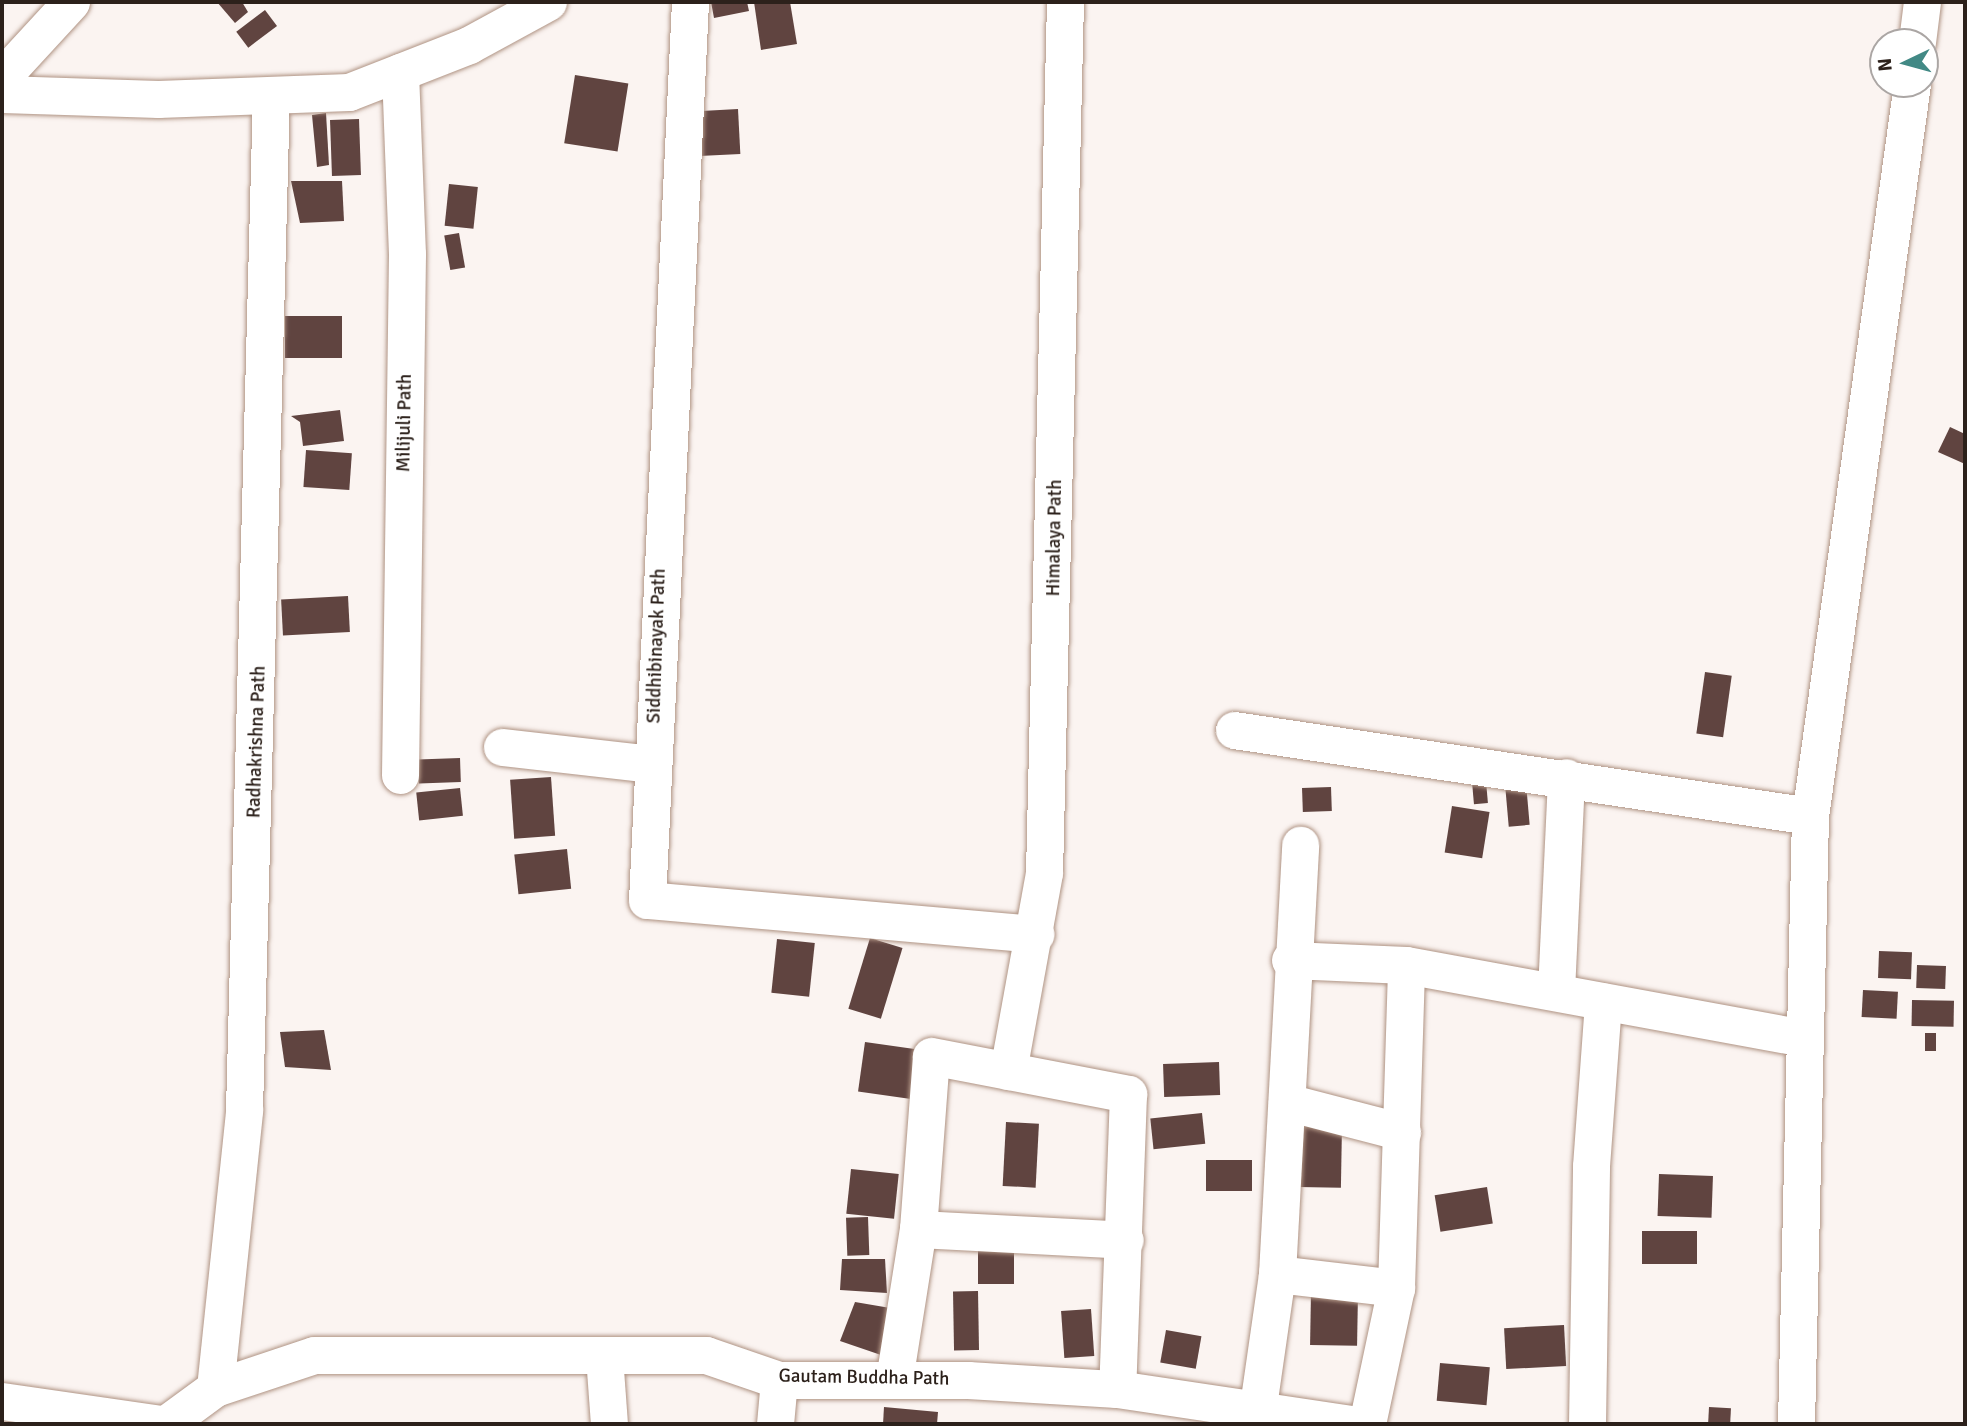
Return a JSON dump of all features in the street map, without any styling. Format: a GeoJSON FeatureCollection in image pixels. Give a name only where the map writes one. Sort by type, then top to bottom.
{"type":"FeatureCollection","features":[{"type":"Feature","properties":{"kind":"street"},"geometry":{"type":"LineString","coordinates":[[2,77],[71,2]]}},
{"type":"Feature","properties":{"kind":"street"},"geometry":{"type":"LineString","coordinates":[[2,94],[271,95],[349,92],[469,45],[548,2]]}},
{"type":"Feature","properties":{"kind":"street","name":"Siddhibinayak Path"},"geometry":{"type":"LineString","coordinates":[[690,2],[647,900],[1036,934]]}},
{"type":"Feature","properties":{"kind":"street","name":"Himalaya Path"},"geometry":{"type":"LineString","coordinates":[[1008,1071],[1036,934],[1054,598],[1065,2]]}},
{"type":"Feature","properties":{"kind":"street"},"geometry":{"type":"LineString","coordinates":[[1919,28],[1922,2]]}},
{"type":"Feature","properties":{"kind":"street","name":"Milijuli Path"},"geometry":{"type":"LineString","coordinates":[[400,72],[407,254],[400,775]]}},
{"type":"Feature","properties":{"kind":"street","name":"Radhakrishna Path"},"geometry":{"type":"LineString","coordinates":[[215,1388],[244,1110],[271,95]]}},
{"type":"Feature","properties":{"kind":"street"},"geometry":{"type":"LineString","coordinates":[[1796,1424],[1802,1038],[1810,816],[1910,98]]}},
{"type":"Feature","properties":{"kind":"street"},"geometry":{"type":"LineString","coordinates":[[1234,730],[1566,777],[1810,816]]}},
{"type":"Feature","properties":{"kind":"street"},"geometry":{"type":"LineString","coordinates":[[502,747],[652,764]]}},
{"type":"Feature","properties":{"kind":"street"},"geometry":{"type":"LineString","coordinates":[[1556,991],[1566,777]]}},
{"type":"Feature","properties":{"kind":"street"},"geometry":{"type":"LineString","coordinates":[[1258,1406],[1278,1274],[1287,1102],[1290,960],[1300,845]]}},
{"type":"Feature","properties":{"kind":"street"},"geometry":{"type":"LineString","coordinates":[[1290,960],[1406,965],[1802,1038]]}},
{"type":"Feature","properties":{"kind":"street"},"geometry":{"type":"LineString","coordinates":[[1367,1424],[1396,1288],[1406,965]]}},
{"type":"Feature","properties":{"kind":"street"},"geometry":{"type":"LineString","coordinates":[[1587,1424],[1591,1166],[1602,1001]]}},
{"type":"Feature","properties":{"kind":"street"},"geometry":{"type":"LineString","coordinates":[[894,1380],[918,1229],[931,1056],[1128,1094],[1125,1240],[1117,1389]]}},
{"type":"Feature","properties":{"kind":"street"},"geometry":{"type":"LineString","coordinates":[[1287,1102],[1402,1132]]}},
{"type":"Feature","properties":{"kind":"street"},"geometry":{"type":"LineString","coordinates":[[918,1229],[1125,1240]]}},
{"type":"Feature","properties":{"kind":"street"},"geometry":{"type":"LineString","coordinates":[[1278,1274],[1396,1288]]}},
{"type":"Feature","properties":{"kind":"street","name":"Gautam Buddha Path"},"geometry":{"type":"LineString","coordinates":[[166,1424],[215,1388],[314,1355],[706,1355],[779,1380],[894,1380],[1117,1389],[1188,1410],[1258,1406],[1351,1424]]}},
{"type":"Feature","properties":{"kind":"street"},"geometry":{"type":"LineString","coordinates":[[604,1356],[609,1424]]}},
{"type":"Feature","properties":{"kind":"street"},"geometry":{"type":"LineString","coordinates":[[775,1424],[779,1380]]}},
{"type":"Feature","properties":{"kind":"street"},"geometry":{"type":"LineString","coordinates":[[2,1401],[161,1424]]}},
{"type":"Feature","properties":{"kind":"building"},"geometry":{"type":"Polygon","coordinates":[[[217,2],[242,2],[248,12],[235,23],[217,2]]]}},
{"type":"Feature","properties":{"kind":"building"},"geometry":{"type":"Polygon","coordinates":[[[711,2],[747,2],[749,11],[714,18],[711,2]]]}},
{"type":"Feature","properties":{"kind":"building"},"geometry":{"type":"Polygon","coordinates":[[[754,2],[790,2],[797,44],[761,50],[754,2]]]}},
{"type":"Feature","properties":{"kind":"building"},"geometry":{"type":"Polygon","coordinates":[[[265,10],[277,26],[248,48],[236,32],[265,10]]]}},
{"type":"Feature","properties":{"kind":"building"},"geometry":{"type":"Polygon","coordinates":[[[575,75],[628,83],[618,152],[564,143],[575,75]]]}},
{"type":"Feature","properties":{"kind":"building"},"geometry":{"type":"Polygon","coordinates":[[[738,109],[740,154],[699,156],[697,111],[738,109]]]}},
{"type":"Feature","properties":{"kind":"building"},"geometry":{"type":"Polygon","coordinates":[[[326,113],[329,165],[317,167],[312,115],[326,113]]]}},
{"type":"Feature","properties":{"kind":"building"},"geometry":{"type":"Polygon","coordinates":[[[359,119],[361,175],[332,176],[330,120],[359,119]]]}},
{"type":"Feature","properties":{"kind":"building"},"geometry":{"type":"Polygon","coordinates":[[[291,181],[342,181],[344,221],[300,223],[291,181]]]}},
{"type":"Feature","properties":{"kind":"building"},"geometry":{"type":"Polygon","coordinates":[[[449,184],[478,187],[473,229],[445,226],[449,184]]]}},
{"type":"Feature","properties":{"kind":"building"},"geometry":{"type":"Polygon","coordinates":[[[459,233],[465,267],[450,270],[444,236],[459,233]]]}},
{"type":"Feature","properties":{"kind":"building"},"geometry":{"type":"Polygon","coordinates":[[[285,316],[342,316],[342,358],[285,358],[285,316]]]}},
{"type":"Feature","properties":{"kind":"building"},"geometry":{"type":"Polygon","coordinates":[[[340,410],[344,441],[303,446],[300,422],[291,416],[340,410]]]}},
{"type":"Feature","properties":{"kind":"building"},"geometry":{"type":"Polygon","coordinates":[[[1950,427],[1965,434],[1965,464],[1938,452],[1950,427]]]}},
{"type":"Feature","properties":{"kind":"building"},"geometry":{"type":"Polygon","coordinates":[[[306,450],[352,453],[349,490],[303,487],[306,450]]]}},
{"type":"Feature","properties":{"kind":"building"},"geometry":{"type":"Polygon","coordinates":[[[348,596],[350,632],[283,635],[281,600],[348,596]]]}},
{"type":"Feature","properties":{"kind":"building"},"geometry":{"type":"Polygon","coordinates":[[[1705,672],[1732,676],[1723,737],[1696,733],[1705,672]]]}},
{"type":"Feature","properties":{"kind":"building"},"geometry":{"type":"Polygon","coordinates":[[[460,758],[461,782],[419,783],[418,759],[460,758]]]}},
{"type":"Feature","properties":{"kind":"building"},"geometry":{"type":"Polygon","coordinates":[[[551,777],[555,836],[514,839],[510,780],[551,777]]]}},
{"type":"Feature","properties":{"kind":"building"},"geometry":{"type":"Polygon","coordinates":[[[1486,781],[1488,803],[1474,804],[1472,782],[1486,781]]]}},
{"type":"Feature","properties":{"kind":"building"},"geometry":{"type":"Polygon","coordinates":[[[1526,783],[1530,825],[1509,827],[1505,785],[1526,783]]]}},
{"type":"Feature","properties":{"kind":"building"},"geometry":{"type":"Polygon","coordinates":[[[1331,787],[1332,811],[1303,812],[1302,788],[1331,787]]]}},
{"type":"Feature","properties":{"kind":"building"},"geometry":{"type":"Polygon","coordinates":[[[460,788],[463,816],[419,820],[416,793],[460,788]]]}},
{"type":"Feature","properties":{"kind":"building"},"geometry":{"type":"Polygon","coordinates":[[[1452,806],[1490,812],[1482,858],[1445,852],[1452,806]]]}},
{"type":"Feature","properties":{"kind":"building"},"geometry":{"type":"Polygon","coordinates":[[[567,849],[571,889],[518,894],[514,855],[567,849]]]}},
{"type":"Feature","properties":{"kind":"building"},"geometry":{"type":"Polygon","coordinates":[[[870,938],[903,948],[881,1019],[848,1009],[870,938]]]}},
{"type":"Feature","properties":{"kind":"building"},"geometry":{"type":"Polygon","coordinates":[[[777,939],[815,943],[809,997],[771,993],[777,939]]]}},
{"type":"Feature","properties":{"kind":"building"},"geometry":{"type":"Polygon","coordinates":[[[1879,951],[1912,952],[1911,979],[1878,978],[1879,951]]]}},
{"type":"Feature","properties":{"kind":"building"},"geometry":{"type":"Polygon","coordinates":[[[1917,965],[1946,966],[1945,989],[1916,988],[1917,965]]]}},
{"type":"Feature","properties":{"kind":"building"},"geometry":{"type":"Polygon","coordinates":[[[1863,990],[1898,992],[1897,1019],[1862,1017],[1863,990]]]}},
{"type":"Feature","properties":{"kind":"building"},"geometry":{"type":"Polygon","coordinates":[[[1912,1000],[1954,1001],[1954,1027],[1912,1026],[1912,1000]]]}},
{"type":"Feature","properties":{"kind":"building"},"geometry":{"type":"Polygon","coordinates":[[[324,1030],[331,1070],[285,1067],[280,1032],[324,1030]]]}},
{"type":"Feature","properties":{"kind":"building"},"geometry":{"type":"Polygon","coordinates":[[[1925,1033],[1936,1033],[1936,1051],[1925,1051],[1925,1033]]]}},
{"type":"Feature","properties":{"kind":"building"},"geometry":{"type":"Polygon","coordinates":[[[865,1042],[921,1050],[914,1099],[858,1092],[865,1042]]]}},
{"type":"Feature","properties":{"kind":"building"},"geometry":{"type":"Polygon","coordinates":[[[1219,1062],[1220,1095],[1164,1097],[1163,1064],[1219,1062]]]}},
{"type":"Feature","properties":{"kind":"building"},"geometry":{"type":"Polygon","coordinates":[[[1202,1113],[1205,1144],[1154,1149],[1150,1118],[1202,1113]]]}},
{"type":"Feature","properties":{"kind":"building"},"geometry":{"type":"Polygon","coordinates":[[[1006,1122],[1039,1124],[1036,1188],[1003,1186],[1006,1122]]]}},
{"type":"Feature","properties":{"kind":"building"},"geometry":{"type":"Polygon","coordinates":[[[1300,1125],[1342,1126],[1341,1188],[1299,1187],[1300,1125]]]}},
{"type":"Feature","properties":{"kind":"building"},"geometry":{"type":"Polygon","coordinates":[[[1206,1160],[1252,1160],[1252,1191],[1206,1191],[1206,1160]]]}},
{"type":"Feature","properties":{"kind":"building"},"geometry":{"type":"Polygon","coordinates":[[[851,1169],[899,1174],[894,1219],[846,1214],[851,1169]]]}},
{"type":"Feature","properties":{"kind":"building"},"geometry":{"type":"Polygon","coordinates":[[[1659,1174],[1713,1176],[1712,1218],[1658,1216],[1659,1174]]]}},
{"type":"Feature","properties":{"kind":"building"},"geometry":{"type":"Polygon","coordinates":[[[1487,1187],[1493,1224],[1440,1232],[1435,1195],[1487,1187]]]}},
{"type":"Feature","properties":{"kind":"building"},"geometry":{"type":"Polygon","coordinates":[[[868,1217],[869,1255],[847,1256],[846,1218],[868,1217]]]}},
{"type":"Feature","properties":{"kind":"building"},"geometry":{"type":"Polygon","coordinates":[[[1642,1231],[1697,1231],[1697,1264],[1642,1264],[1642,1231]]]}},
{"type":"Feature","properties":{"kind":"building"},"geometry":{"type":"Polygon","coordinates":[[[978,1251],[1014,1251],[1014,1284],[978,1284],[978,1251]]]}},
{"type":"Feature","properties":{"kind":"building"},"geometry":{"type":"Polygon","coordinates":[[[842,1259],[885,1259],[887,1293],[840,1290],[842,1259]]]}},
{"type":"Feature","properties":{"kind":"building"},"geometry":{"type":"Polygon","coordinates":[[[953,1291],[978,1291],[979,1350],[954,1350],[953,1291]]]}},
{"type":"Feature","properties":{"kind":"building"},"geometry":{"type":"Polygon","coordinates":[[[1311,1292],[1358,1293],[1357,1346],[1310,1345],[1311,1292]]]}},
{"type":"Feature","properties":{"kind":"building"},"geometry":{"type":"Polygon","coordinates":[[[855,1302],[896,1309],[881,1355],[840,1341],[855,1302]]]}},
{"type":"Feature","properties":{"kind":"building"},"geometry":{"type":"Polygon","coordinates":[[[1091,1309],[1094,1356],[1064,1358],[1061,1311],[1091,1309]]]}},
{"type":"Feature","properties":{"kind":"building"},"geometry":{"type":"Polygon","coordinates":[[[1564,1325],[1566,1366],[1506,1369],[1504,1328],[1564,1325]]]}},
{"type":"Feature","properties":{"kind":"building"},"geometry":{"type":"Polygon","coordinates":[[[1166,1330],[1201,1336],[1196,1369],[1160,1362],[1166,1330]]]}},
{"type":"Feature","properties":{"kind":"building"},"geometry":{"type":"Polygon","coordinates":[[[1440,1363],[1490,1367],[1486,1405],[1437,1401],[1440,1363]]]}},
{"type":"Feature","properties":{"kind":"building"},"geometry":{"type":"Polygon","coordinates":[[[884,1407],[938,1412],[937,1424],[883,1424],[884,1407]]]}},
{"type":"Feature","properties":{"kind":"building"},"geometry":{"type":"Polygon","coordinates":[[[1709,1407],[1731,1408],[1730,1424],[1708,1424],[1709,1407]]]}}]}
